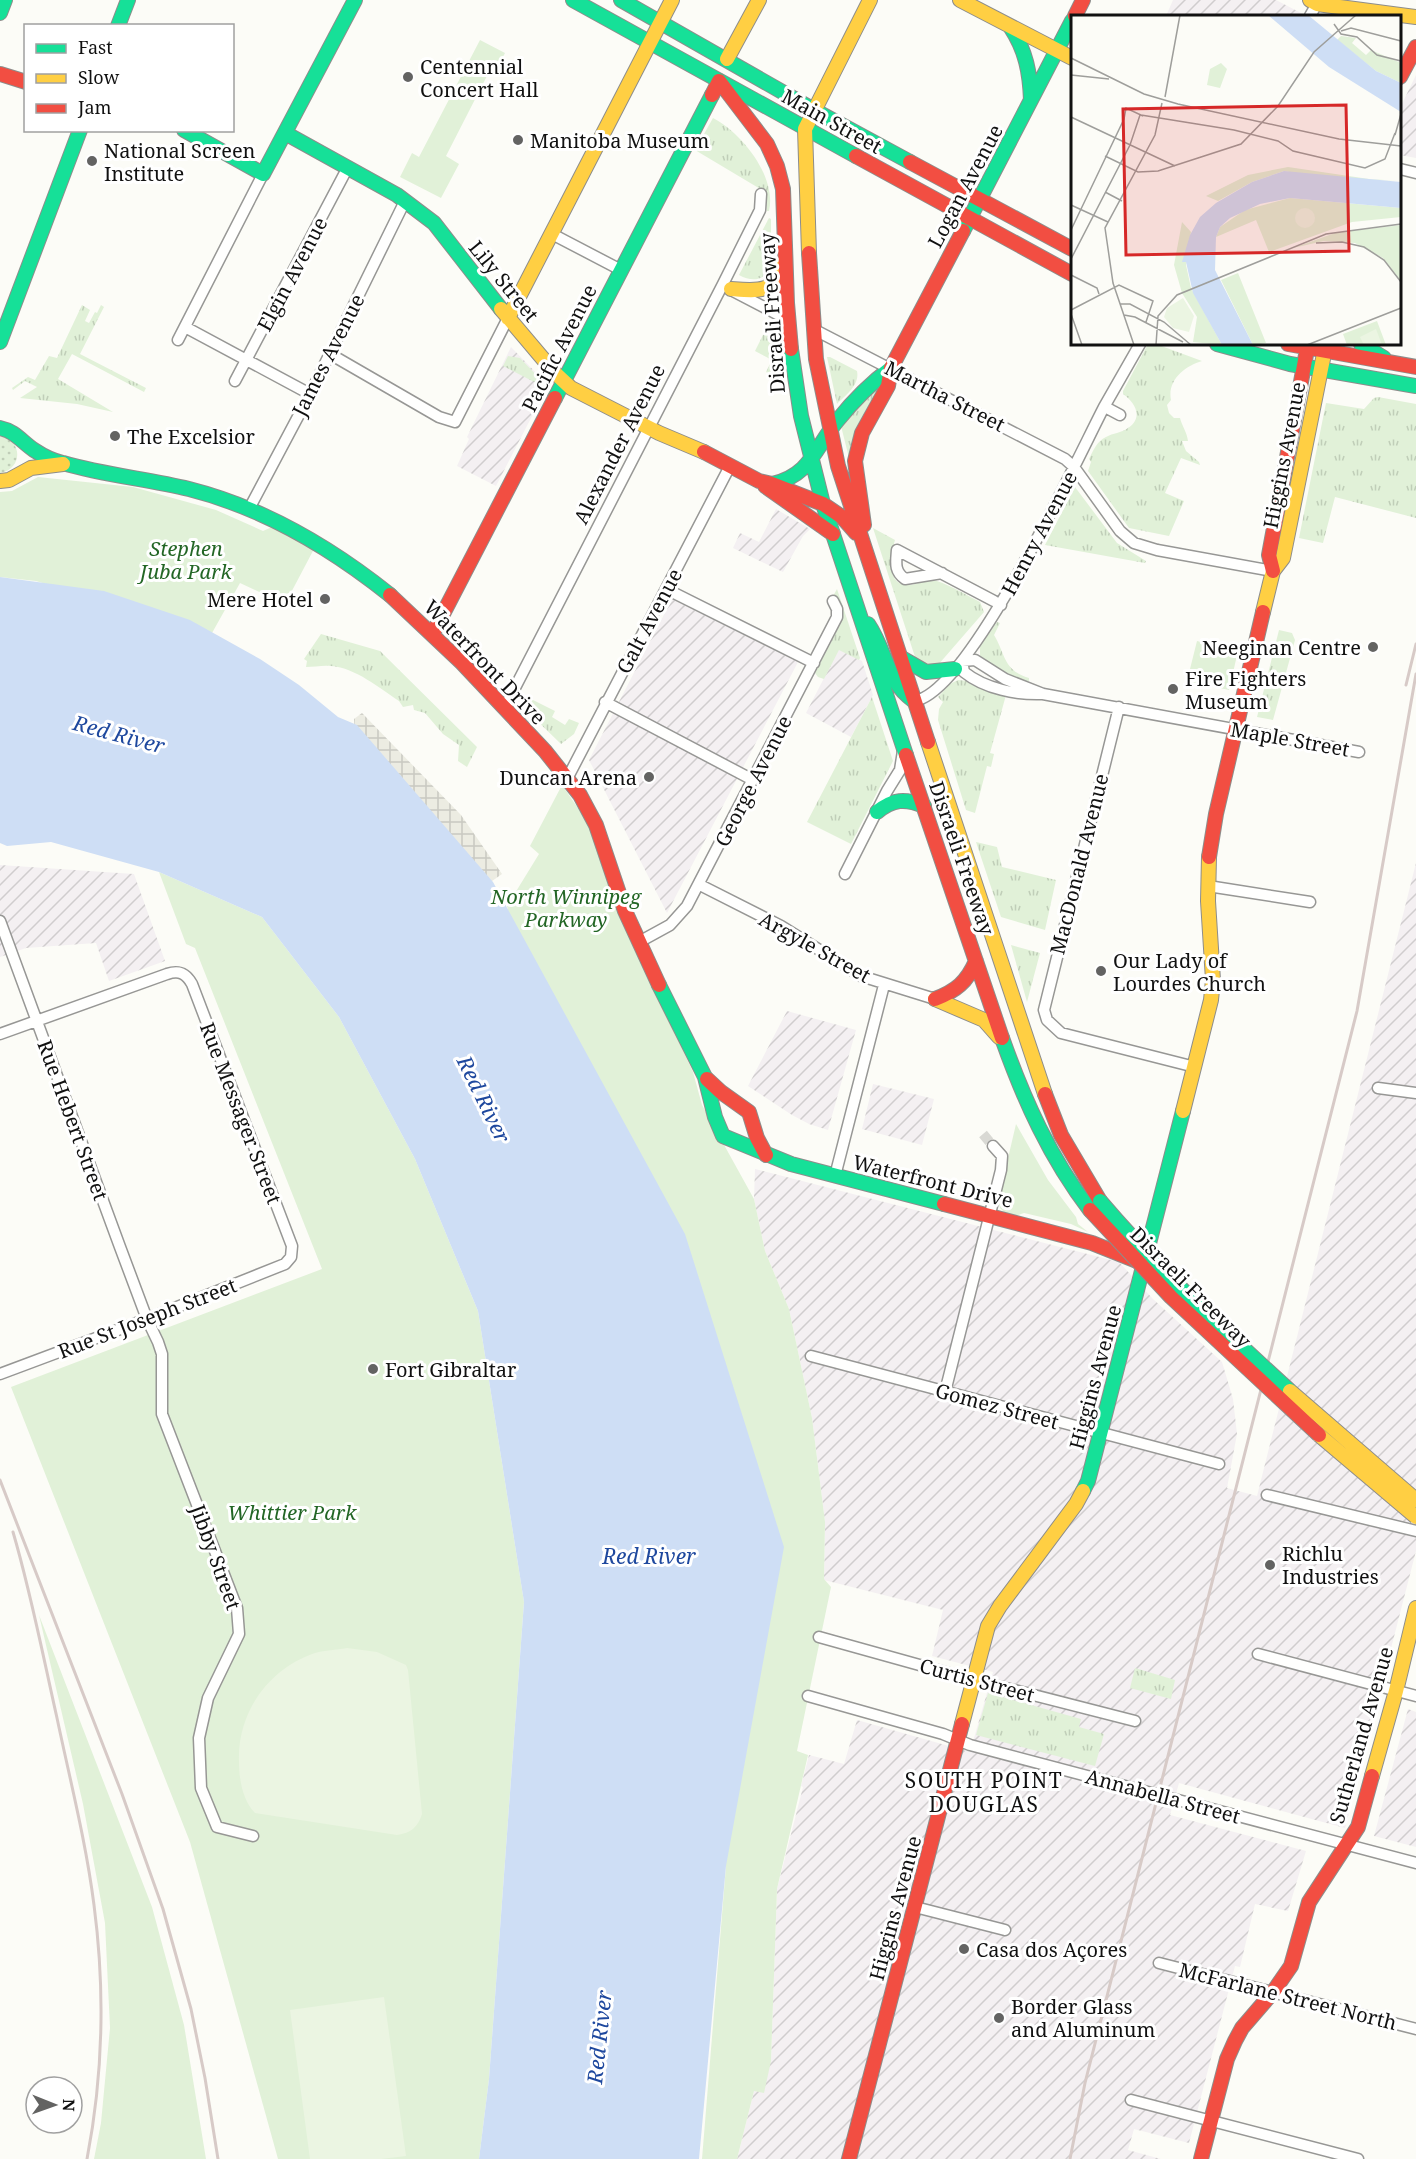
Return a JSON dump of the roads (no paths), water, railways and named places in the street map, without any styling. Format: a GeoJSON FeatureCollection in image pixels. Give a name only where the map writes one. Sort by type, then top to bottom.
{"type":"FeatureCollection","features":[{"type":"Feature","properties":{"kind":"main road"},"geometry":{"type":"LineString","coordinates":[[0,13],[5,0]]}},
{"type":"Feature","properties":{"kind":"main road"},"geometry":{"type":"LineString","coordinates":[[119,24],[128,0]]}},
{"type":"Feature","properties":{"kind":"main road"},"geometry":{"type":"LineString","coordinates":[[188,132],[263,174],[355,0]]}},
{"type":"Feature","properties":{"kind":"main road","name":"Main Street"},"geometry":{"type":"LineString","coordinates":[[573,0],[1071,273]]}},
{"type":"Feature","properties":{"kind":"main road","name":"Main Street"},"geometry":{"type":"LineString","coordinates":[[621,0],[814,110],[1071,248]]}},
{"type":"Feature","properties":{"kind":"main road"},"geometry":{"type":"LineString","coordinates":[[508,318],[672,0]]}},
{"type":"Feature","properties":{"kind":"main road"},"geometry":{"type":"LineString","coordinates":[[727,59],[759,0]]}},
{"type":"Feature","properties":{"kind":"main road"},"geometry":{"type":"LineString","coordinates":[[814,110],[870,0]]}},
{"type":"Feature","properties":{"kind":"main road"},"geometry":{"type":"LineString","coordinates":[[960,0],[1071,58]]}},
{"type":"Feature","properties":{"kind":"main road"},"geometry":{"type":"LineString","coordinates":[[1076,15],[1083,0]]}},
{"type":"Feature","properties":{"kind":"main road"},"geometry":{"type":"LineString","coordinates":[[1316,1],[1416,17]]}},
{"type":"Feature","properties":{"kind":"main road","name":"Logan Avenue"},"geometry":{"type":"LineString","coordinates":[[877,589],[856,478],[855,461],[862,433],[888,386],[891,368],[1071,23]]}},
{"type":"Feature","properties":{"kind":"main road"},"geometry":{"type":"LineString","coordinates":[[1010,26],[1027,60],[1031,75],[1031,101]]}},
{"type":"Feature","properties":{"kind":"main road"},"geometry":{"type":"LineString","coordinates":[[1401,75],[1416,46]]}},
{"type":"Feature","properties":{"kind":"main road"},"geometry":{"type":"LineString","coordinates":[[0,74],[24,81]]}},
{"type":"Feature","properties":{"kind":"main road","name":"Disraeli Freeway"},"geometry":{"type":"LineString","coordinates":[[719,81],[767,144],[777,166],[784,197],[789,324],[797,393],[823,504],[1003,1041],[1025,1102],[1040,1133],[1064,1175],[1095,1206],[1125,1231],[1225,1330],[1322,1420],[1416,1500]]}},
{"type":"Feature","properties":{"kind":"main road","name":"Pacific Avenue"},"geometry":{"type":"LineString","coordinates":[[433,633],[719,81]]}},
{"type":"Feature","properties":{"kind":"main road","name":"Disraeli Freeway"},"geometry":{"type":"LineString","coordinates":[[814,110],[805,129],[813,329],[819,377],[838,466],[1047,1102],[1061,1135],[1095,1206],[1119,1245],[1217,1342],[1316,1433],[1416,1517]]}},
{"type":"Feature","properties":{"kind":"main road"},"geometry":{"type":"LineString","coordinates":[[0,342],[79,132]]}},
{"type":"Feature","properties":{"kind":"main road","name":"Lily Street"},"geometry":{"type":"LineString","coordinates":[[285,133],[348,166],[405,201],[434,223],[508,318],[571,388],[730,466],[823,504],[842,517],[860,537]]}},
{"type":"Feature","properties":{"kind":"main road"},"geometry":{"type":"LineString","coordinates":[[727,287],[752,291],[772,285],[778,279],[786,253]]}},
{"type":"Feature","properties":{"kind":"main road"},"geometry":{"type":"LineString","coordinates":[[1220,345],[1305,366],[1416,386]]}},
{"type":"Feature","properties":{"kind":"main road"},"geometry":{"type":"LineString","coordinates":[[1363,345],[1392,363]]}},
{"type":"Feature","properties":{"kind":"main road"},"geometry":{"type":"LineString","coordinates":[[1308,346],[1325,347],[1416,367]]}},
{"type":"Feature","properties":{"kind":"main road","name":"Higgins Avenue"},"geometry":{"type":"LineString","coordinates":[[1273,571],[1269,555],[1308,346]]}},
{"type":"Feature","properties":{"kind":"main road","name":"Higgins Avenue"},"geometry":{"type":"LineString","coordinates":[[849,2159],[990,1619],[1085,1490],[1100,1433],[1211,1000],[1213,980],[1208,886],[1209,857],[1216,814],[1273,571],[1283,558],[1325,347]]}},
{"type":"Feature","properties":{"kind":"main road","name":"Logan Avenue"},"geometry":{"type":"LineString","coordinates":[[766,482],[791,480],[803,471],[830,430],[879,377],[891,368]]}},
{"type":"Feature","properties":{"kind":"main road","name":"Waterfront Drive"},"geometry":{"type":"LineString","coordinates":[[0,417],[11,432],[34,450],[63,464],[170,484],[249,509],[343,558],[433,633],[568,777],[588,808],[607,850],[624,906],[639,942],[705,1077],[721,1134],[791,1164],[1146,1257]]}},
{"type":"Feature","properties":{"kind":"main road"},"geometry":{"type":"LineString","coordinates":[[11,432],[25,447],[27,455],[23,469],[18,475]]}},
{"type":"Feature","properties":{"kind":"main road","name":"Waterfront Drive"},"geometry":{"type":"LineString","coordinates":[[0,481],[9,480],[31,468],[63,464]]}},
{"type":"Feature","properties":{"kind":"main road","name":"Lily Street"},"geometry":{"type":"LineString","coordinates":[[766,482],[769,490],[833,534]]}},
{"type":"Feature","properties":{"kind":"main road"},"geometry":{"type":"LineString","coordinates":[[857,607],[879,641],[894,684],[900,693],[914,701]]}},
{"type":"Feature","properties":{"kind":"main road"},"geometry":{"type":"LineString","coordinates":[[900,657],[920,671],[929,673],[959,665]]}},
{"type":"Feature","properties":{"kind":"main road"},"geometry":{"type":"LineString","coordinates":[[877,812],[890,801],[899,799],[909,799],[924,806]]}},
{"type":"Feature","properties":{"kind":"main road"},"geometry":{"type":"LineString","coordinates":[[935,999],[959,988],[971,974],[976,961]]}},
{"type":"Feature","properties":{"kind":"main road"},"geometry":{"type":"LineString","coordinates":[[935,999],[984,1020],[1003,1041]]}},
{"type":"Feature","properties":{"kind":"main road","name":"Waterfront Drive"},"geometry":{"type":"LineString","coordinates":[[705,1077],[749,1112],[757,1138],[766,1155]]}},
{"type":"Feature","properties":{"kind":"main road"},"geometry":{"type":"LineString","coordinates":[[717,1123],[719,1112],[723,1108],[731,1104],[740,1105]]}},
{"type":"Feature","properties":{"kind":"main road"},"geometry":{"type":"LineString","coordinates":[[730,1139],[745,1136],[752,1122]]}},
{"type":"Feature","properties":{"kind":"main road","name":"Sutherland Avenue"},"geometry":{"type":"LineString","coordinates":[[1201,2159],[1227,2059],[1235,2041],[1242,2028],[1273,1992],[1291,1966],[1309,1902],[1358,1827],[1396,1691],[1416,1608]]}},
{"type":"Feature","properties":{"kind":"street"},"geometry":{"type":"LineString","coordinates":[[1310,15],[1316,1]]}},
{"type":"Feature","properties":{"kind":"street","name":"Elgin Avenue"},"geometry":{"type":"LineString","coordinates":[[235,381],[348,166]]}},
{"type":"Feature","properties":{"kind":"street"},"geometry":{"type":"LineString","coordinates":[[1401,170],[1416,173]]}},
{"type":"Feature","properties":{"kind":"street"},"geometry":{"type":"LineString","coordinates":[[178,340],[263,174]]}},
{"type":"Feature","properties":{"kind":"street","name":"Alexander Avenue"},"geometry":{"type":"LineString","coordinates":[[504,709],[649,428],[727,287],[760,210],[761,194]]}},
{"type":"Feature","properties":{"kind":"street","name":"James Avenue"},"geometry":{"type":"LineString","coordinates":[[249,509],[310,394],[405,201]]}},
{"type":"Feature","properties":{"kind":"street"},"geometry":{"type":"LineString","coordinates":[[552,234],[621,270]]}},
{"type":"Feature","properties":{"kind":"street"},"geometry":{"type":"LineString","coordinates":[[727,287],[779,315],[789,324]]}},
{"type":"Feature","properties":{"kind":"street"},"geometry":{"type":"LineString","coordinates":[[330,354],[439,417],[455,422],[508,318]]}},
{"type":"Feature","properties":{"kind":"street"},"geometry":{"type":"LineString","coordinates":[[185,327],[310,394]]}},
{"type":"Feature","properties":{"kind":"street","name":"Martha Street"},"geometry":{"type":"LineString","coordinates":[[813,329],[1019,434],[1065,459],[1074,467]]}},
{"type":"Feature","properties":{"kind":"street","name":"Henry Avenue"},"geometry":{"type":"LineString","coordinates":[[914,701],[919,701],[933,693],[959,665],[1001,605],[1104,407],[1139,345]]}},
{"type":"Feature","properties":{"kind":"street"},"geometry":{"type":"LineString","coordinates":[[1104,407],[1120,415]]}},
{"type":"Feature","properties":{"kind":"street","name":"Galt Avenue"},"geometry":{"type":"LineString","coordinates":[[568,777],[605,702],[730,466]]}},
{"type":"Feature","properties":{"kind":"street"},"geometry":{"type":"LineString","coordinates":[[1074,467],[1120,531],[1134,543],[1157,550],[1273,571]]}},
{"type":"Feature","properties":{"kind":"street"},"geometry":{"type":"LineString","coordinates":[[942,573],[1001,605]]}},
{"type":"Feature","properties":{"kind":"street"},"geometry":{"type":"LineString","coordinates":[[666,589],[814,663]]}},
{"type":"Feature","properties":{"kind":"street","name":"George Avenue"},"geometry":{"type":"LineString","coordinates":[[639,942],[660,932],[675,921],[700,885],[837,617],[837,609],[833,601]]}},
{"type":"Feature","properties":{"kind":"street","name":"Maple Street"},"geometry":{"type":"LineString","coordinates":[[1043,694],[1028,695],[1009,691],[972,679],[959,665],[975,660],[1005,679],[1043,694],[1359,752]]}},
{"type":"Feature","properties":{"kind":"street"},"geometry":{"type":"LineString","coordinates":[[605,702],[753,780]]}},
{"type":"Feature","properties":{"kind":"street","name":"MacDonald Avenue"},"geometry":{"type":"LineString","coordinates":[[1119,707],[1044,1010],[1047,1020],[1061,1033],[1195,1067]]}},
{"type":"Feature","properties":{"kind":"street"},"geometry":{"type":"LineString","coordinates":[[845,874],[886,791],[900,770],[903,747]]}},
{"type":"Feature","properties":{"kind":"street","name":"Argyle Street"},"geometry":{"type":"LineString","coordinates":[[700,885],[781,926],[861,976],[935,999]]}},
{"type":"Feature","properties":{"kind":"street"},"geometry":{"type":"LineString","coordinates":[[1208,886],[1310,902]]}},
{"type":"Feature","properties":{"kind":"street","name":"Rue Hebert Street"},"geometry":{"type":"LineString","coordinates":[[0,921],[35,1021],[147,1319]]}},
{"type":"Feature","properties":{"kind":"street","name":"Rue Messager Street"},"geometry":{"type":"LineString","coordinates":[[35,1021],[167,974],[181,972],[187,977],[192,984],[292,1246],[291,1257]]}},
{"type":"Feature","properties":{"kind":"street"},"geometry":{"type":"LineString","coordinates":[[835,1176],[884,984]]}},
{"type":"Feature","properties":{"kind":"street"},"geometry":{"type":"LineString","coordinates":[[0,1034],[35,1021]]}},
{"type":"Feature","properties":{"kind":"street"},"geometry":{"type":"LineString","coordinates":[[1378,1088],[1416,1093]]}},
{"type":"Feature","properties":{"kind":"street"},"geometry":{"type":"LineString","coordinates":[[945,1392],[1002,1156],[993,1146]]}},
{"type":"Feature","properties":{"kind":"street","name":"Rue St Joseph Street"},"geometry":{"type":"LineString","coordinates":[[0,1374],[285,1264],[291,1257]]}},
{"type":"Feature","properties":{"kind":"street","name":"Jibby Street"},"geometry":{"type":"LineString","coordinates":[[147,1319],[162,1354],[162,1414],[237,1608],[238,1634],[208,1698],[199,1738],[201,1788],[217,1827],[253,1836]]}},
{"type":"Feature","properties":{"kind":"street","name":"Gomez Street"},"geometry":{"type":"LineString","coordinates":[[811,1356],[1218,1464]]}},
{"type":"Feature","properties":{"kind":"street"},"geometry":{"type":"LineString","coordinates":[[1267,1495],[1416,1531]]}},
{"type":"Feature","properties":{"kind":"street","name":"Curtis Street"},"geometry":{"type":"LineString","coordinates":[[819,1637],[973,1680],[1135,1721]]}},
{"type":"Feature","properties":{"kind":"street"},"geometry":{"type":"LineString","coordinates":[[1258,1654],[1416,1696]]}},
{"type":"Feature","properties":{"kind":"street","name":"Annabella Street"},"geometry":{"type":"LineString","coordinates":[[808,1696],[943,1734],[970,1745],[1416,1863]]}},
{"type":"Feature","properties":{"kind":"street"},"geometry":{"type":"LineString","coordinates":[[915,1907],[1005,1930]]}},
{"type":"Feature","properties":{"kind":"street","name":"McFarlane Street North"},"geometry":{"type":"LineString","coordinates":[[1159,1963],[1416,2029]]}},
{"type":"Feature","properties":{"kind":"street"},"geometry":{"type":"LineString","coordinates":[[1131,2100],[1358,2159]]}},
{"type":"Feature","properties":{"kind":"water","name":"Red River"},"geometry":{"type":"Polygon","coordinates":[[[0,577],[104,591],[190,620],[260,659],[299,685],[338,717],[357,725],[493,882],[685,1234],[784,1547],[726,1866],[699,2159],[479,2159],[489,2079],[524,1602],[478,1311],[415,1159],[339,1017],[262,917],[159,872],[51,842],[7,846],[0,843],[0,577]]]}},
{"type":"Feature","properties":{"kind":"tunnel"},"geometry":{"type":"LineString","coordinates":[[983,1134],[993,1146]]}},
{"type":"Feature","properties":{"kind":"railway"},"geometry":{"type":"LineString","coordinates":[[1406,685],[1416,644]]}},
{"type":"Feature","properties":{"kind":"railway"},"geometry":{"type":"LineString","coordinates":[[1070,2159],[1085,2083],[1357,1011],[1416,674]]}},
{"type":"Feature","properties":{"kind":"railway"},"geometry":{"type":"LineString","coordinates":[[0,1480],[122,1794],[163,1909],[191,2009],[218,2159]]}},
{"type":"Feature","properties":{"kind":"railway"},"geometry":{"type":"LineString","coordinates":[[13,1532],[31,1601],[87,1858],[98,1937],[101,2032],[96,2096],[87,2159]]}},
{"type":"Feature","properties":{"kind":"place","name":"Centennial Concert Hall"},"geometry":{"type":"Point","coordinates":[408,77]}},
{"type":"Feature","properties":{"kind":"place","name":"Manitoba Museum"},"geometry":{"type":"Point","coordinates":[518,140]}},
{"type":"Feature","properties":{"kind":"place","name":"National Screen Institute"},"geometry":{"type":"Point","coordinates":[92,161]}},
{"type":"Feature","properties":{"kind":"place","name":"The Excelsior"},"geometry":{"type":"Point","coordinates":[115,436]}},
{"type":"Feature","properties":{"kind":"place","name":"Mere Hotel"},"geometry":{"type":"Point","coordinates":[325,599]}},
{"type":"Feature","properties":{"kind":"place","name":"Neeginan Centre"},"geometry":{"type":"Point","coordinates":[1373,647]}},
{"type":"Feature","properties":{"kind":"place","name":"Fire Fighters Museum"},"geometry":{"type":"Point","coordinates":[1173,689]}},
{"type":"Feature","properties":{"kind":"place","name":"Duncan Arena"},"geometry":{"type":"Point","coordinates":[649,777]}},
{"type":"Feature","properties":{"kind":"place","name":"Our Lady of Lourdes Church"},"geometry":{"type":"Point","coordinates":[1101,971]}},
{"type":"Feature","properties":{"kind":"place","name":"Fort Gibraltar"},"geometry":{"type":"Point","coordinates":[373,1369]}},
{"type":"Feature","properties":{"kind":"place","name":"Richlu Industries"},"geometry":{"type":"Point","coordinates":[1270,1565]}},
{"type":"Feature","properties":{"kind":"place","name":"Casa dos Açores"},"geometry":{"type":"Point","coordinates":[964,1949]}},
{"type":"Feature","properties":{"kind":"place","name":"Border Glass and Aluminum"},"geometry":{"type":"Point","coordinates":[999,2018]}},
{"type":"Feature","properties":{"kind":"district","name":"SOUTH POINT DOUGLAS"},"geometry":{"type":"Point","coordinates":[984,1792]}},
{"type":"Feature","properties":{"kind":"park label","name":"Stephen Juba Park"},"geometry":{"type":"Point","coordinates":[186,560]}},
{"type":"Feature","properties":{"kind":"park label","name":"North Winnipeg Parkway"},"geometry":{"type":"Point","coordinates":[566,908]}},
{"type":"Feature","properties":{"kind":"park label","name":"Whittier Park"},"geometry":{"type":"Point","coordinates":[292,1512]}}]}
